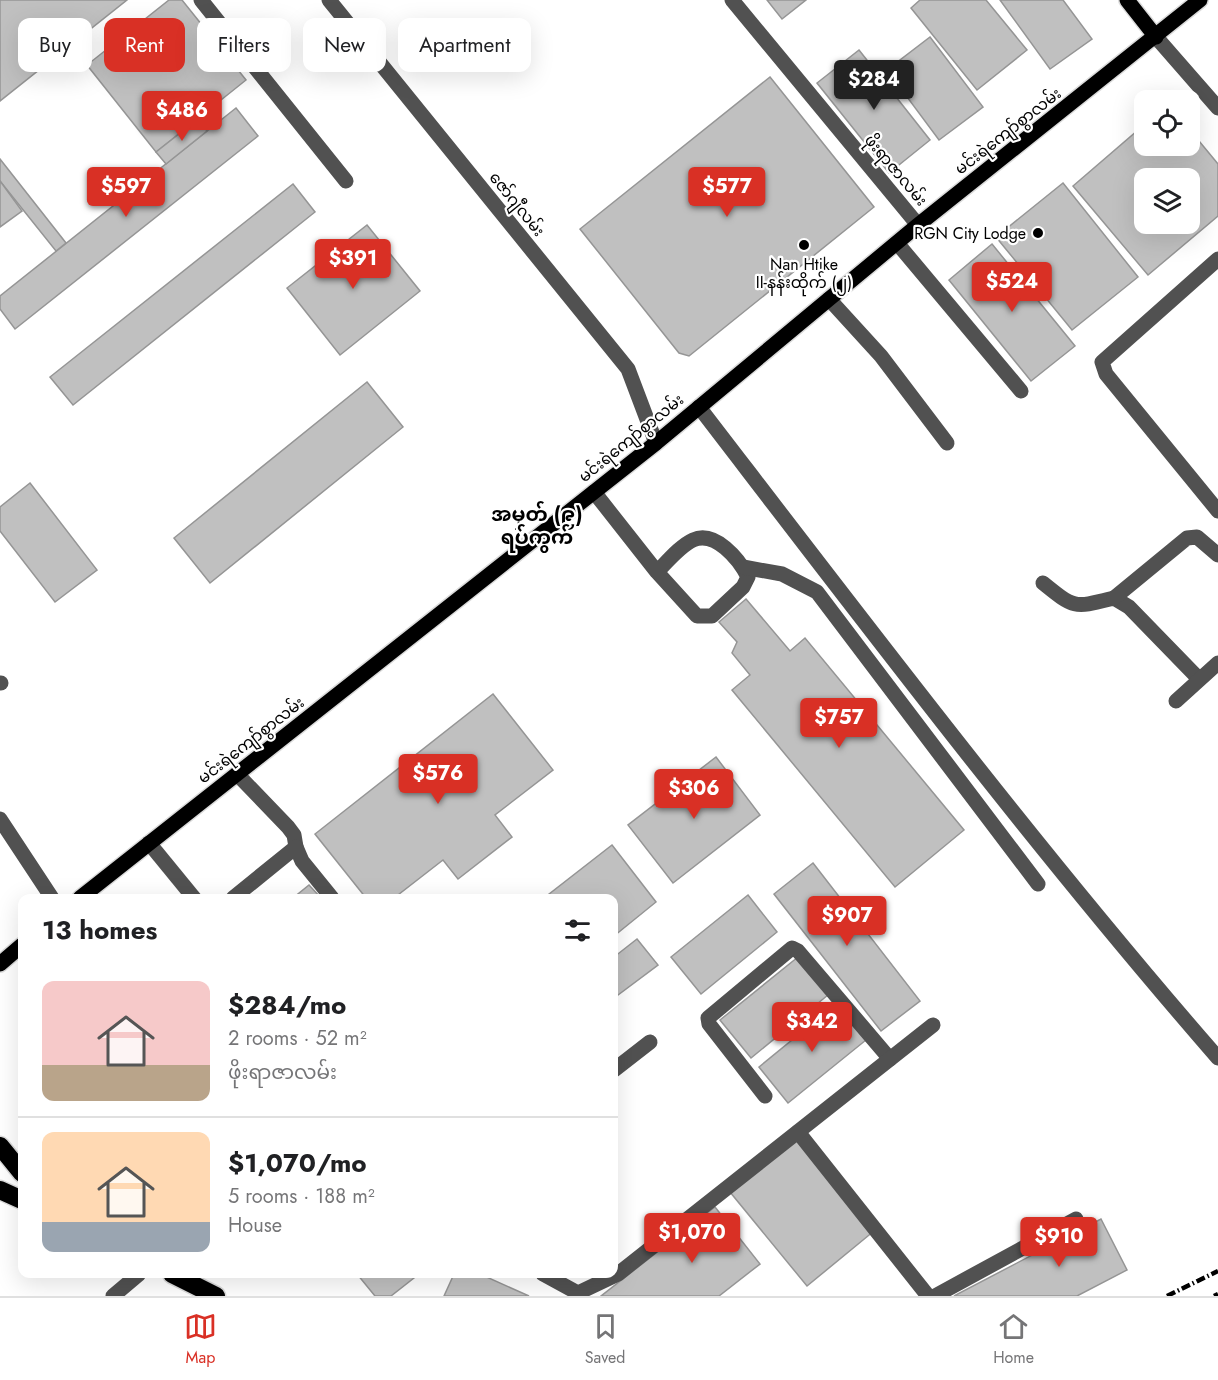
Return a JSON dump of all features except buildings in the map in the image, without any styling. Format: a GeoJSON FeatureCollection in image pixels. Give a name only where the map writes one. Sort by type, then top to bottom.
{"type":"FeatureCollection","features":[{"type":"Feature","properties":{"kind":"highway"},"geometry":{"type":"LineString","coordinates":[[0,1146],[18,1168]]}},
{"type":"Feature","properties":{"kind":"highway"},"geometry":{"type":"LineString","coordinates":[[0,1190],[18,1198]]}},
{"type":"Feature","properties":{"kind":"highway"},"geometry":{"type":"LineString","coordinates":[[180,1278],[216,1296]]}},
{"type":"Feature","properties":{"kind":"main road"},"geometry":{"type":"LineString","coordinates":[[1126,0],[1156,38]]}},
{"type":"Feature","properties":{"kind":"main road","name":"မင်းရဲကျော်စွာလမ်း"},"geometry":{"type":"LineString","coordinates":[[85,894],[656,443],[918,225],[1156,38],[1200,0]]}},
{"type":"Feature","properties":{"kind":"main road"},"geometry":{"type":"LineString","coordinates":[[0,964],[18,948]]}},
{"type":"Feature","properties":{"kind":"street"},"geometry":{"type":"LineString","coordinates":[[201,0],[345,181]]}},
{"type":"Feature","properties":{"kind":"street","name":"ဇော်ဂျီလမ်း"},"geometry":{"type":"LineString","coordinates":[[329,0],[628,369],[656,443]]}},
{"type":"Feature","properties":{"kind":"street","name":"ဖိုးရာဇာလမ်း"},"geometry":{"type":"LineString","coordinates":[[732,0],[918,225]]}},
{"type":"Feature","properties":{"kind":"street"},"geometry":{"type":"LineString","coordinates":[[1156,38],[1218,108]]}},
{"type":"Feature","properties":{"kind":"street"},"geometry":{"type":"LineString","coordinates":[[897,243],[1021,391]]}},
{"type":"Feature","properties":{"kind":"street"},"geometry":{"type":"LineString","coordinates":[[1218,259],[1102,362],[1106,374],[1218,511]]}},
{"type":"Feature","properties":{"kind":"street"},"geometry":{"type":"LineString","coordinates":[[829,299],[881,356],[947,443]]}},
{"type":"Feature","properties":{"kind":"street"},"geometry":{"type":"LineString","coordinates":[[699,407],[952,736],[1159,990],[1218,1058]]}},
{"type":"Feature","properties":{"kind":"street"},"geometry":{"type":"LineString","coordinates":[[594,492],[657,572],[697,615],[712,616],[743,587],[748,577],[743,567],[715,539],[703,538],[693,540],[657,572]]}},
{"type":"Feature","properties":{"kind":"street"},"geometry":{"type":"LineString","coordinates":[[1043,582],[1066,602],[1080,606],[1114,597],[1187,538],[1197,537],[1218,555]]}},
{"type":"Feature","properties":{"kind":"street"},"geometry":{"type":"LineString","coordinates":[[743,567],[782,574],[817,592],[1038,884]]}},
{"type":"Feature","properties":{"kind":"street"},"geometry":{"type":"LineString","coordinates":[[1114,597],[1129,607],[1199,679]]}},
{"type":"Feature","properties":{"kind":"street"},"geometry":{"type":"LineString","coordinates":[[1176,701],[1218,663]]}},
{"type":"Feature","properties":{"kind":"street"},"geometry":{"type":"LineString","coordinates":[[237,774],[288,827],[294,835],[302,861],[329,894]]}},
{"type":"Feature","properties":{"kind":"street"},"geometry":{"type":"LineString","coordinates":[[0,819],[49,894]]}},
{"type":"Feature","properties":{"kind":"street"},"geometry":{"type":"LineString","coordinates":[[149,843],[191,894]]}},
{"type":"Feature","properties":{"kind":"street"},"geometry":{"type":"LineString","coordinates":[[238,894],[296,847]]}},
{"type":"Feature","properties":{"kind":"street"},"geometry":{"type":"LineString","coordinates":[[765,1096],[709,1024],[708,1018],[792,948],[798,951],[890,1059]]}},
{"type":"Feature","properties":{"kind":"street"},"geometry":{"type":"LineString","coordinates":[[618,1274],[933,1025]]}},
{"type":"Feature","properties":{"kind":"street"},"geometry":{"type":"LineString","coordinates":[[618,1067],[650,1042]]}},
{"type":"Feature","properties":{"kind":"street"},"geometry":{"type":"LineString","coordinates":[[798,1131],[928,1296]]}},
{"type":"Feature","properties":{"kind":"street"},"geometry":{"type":"LineString","coordinates":[[935,1296],[1076,1219]]}},
{"type":"Feature","properties":{"kind":"street"},"geometry":{"type":"LineString","coordinates":[[113,1296],[134,1278]]}},
{"type":"Feature","properties":{"kind":"street"},"geometry":{"type":"LineString","coordinates":[[550,1278],[579,1294],[610,1278]]}},
{"type":"Feature","properties":{"kind":"railway"},"geometry":{"type":"LineString","coordinates":[[1167,1296],[1218,1271]]}},
{"type":"Feature","properties":{"kind":"railway"},"geometry":{"type":"LineString","coordinates":[[1214,1296],[1218,1294]]}},
{"type":"Feature","properties":{"kind":"place","name":"RGN City Lodge"},"geometry":{"type":"Point","coordinates":[1038,233]}},
{"type":"Feature","properties":{"kind":"place","name":"Nan Htike II-နန်းထိုက် (၂)"},"geometry":{"type":"Point","coordinates":[804,245]}},
{"type":"Feature","properties":{"kind":"district","name":"အမှတ် (၉) ရပ်ကွက်"},"geometry":{"type":"Point","coordinates":[537,526]}}]}
